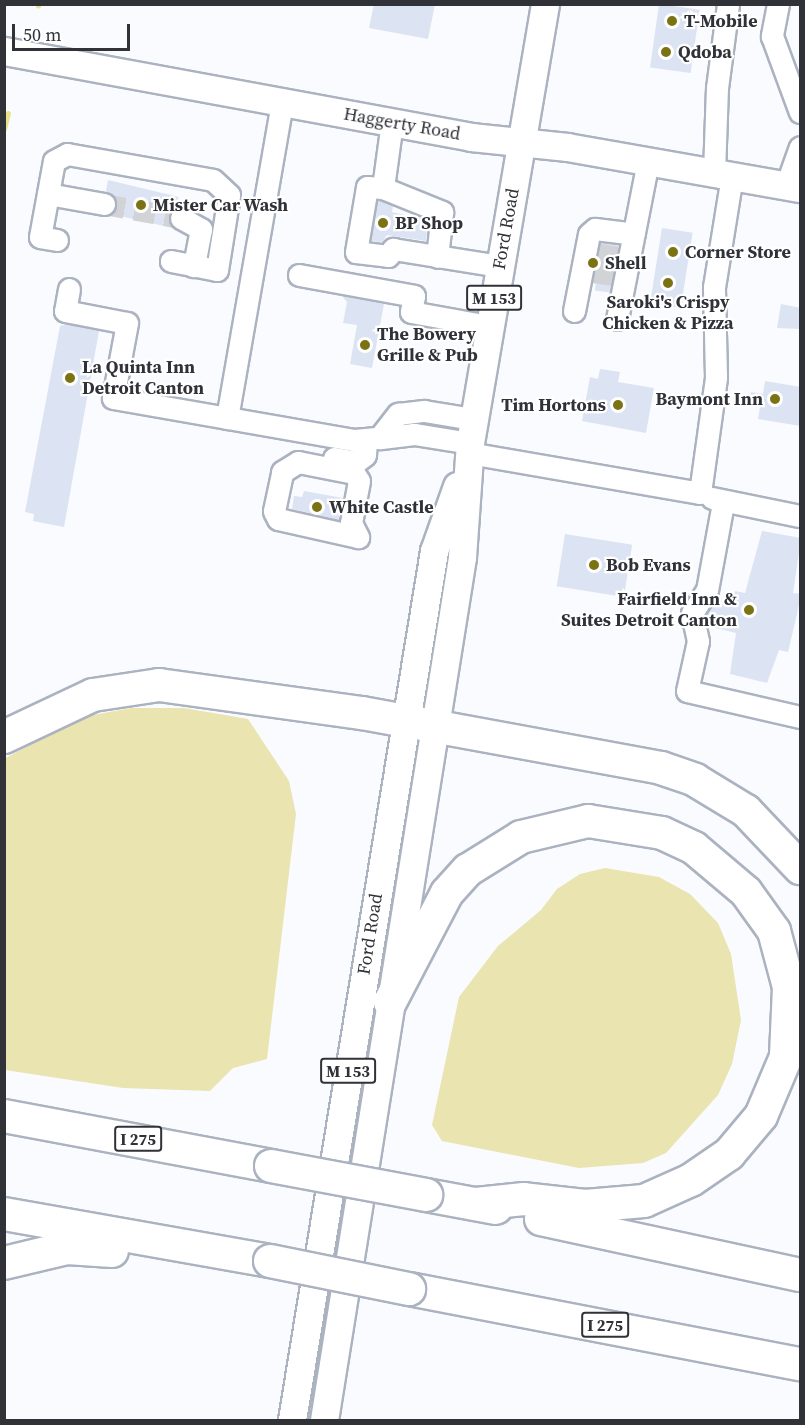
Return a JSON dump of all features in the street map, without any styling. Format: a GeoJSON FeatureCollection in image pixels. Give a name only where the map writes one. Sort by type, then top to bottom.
{"type":"FeatureCollection","features":[{"type":"Feature","properties":{"kind":"highway"},"geometry":{"type":"LineString","coordinates":[[4,737],[93,695],[159,685],[404,722],[662,768],[695,780],[746,811],[801,868]]}},
{"type":"Feature","properties":{"kind":"highway"},"geometry":{"type":"LineString","coordinates":[[390,1002],[447,893],[468,870],[521,837],[588,821],[662,833],[694,848],[746,892],[774,931],[789,987],[786,1057],[761,1116],[729,1154],[691,1180],[644,1201],[476,1204]]}},
{"type":"Feature","properties":{"kind":"highway","name":"I 275"},"geometry":{"type":"LineString","coordinates":[[4,1116],[476,1204],[801,1275]]}},
{"type":"Feature","properties":{"kind":"highway","name":"I 275"},"geometry":{"type":"LineString","coordinates":[[4,1214],[270,1261],[801,1364]]}},
{"type":"Feature","properties":{"kind":"highway"},"geometry":{"type":"LineString","coordinates":[[4,1263],[67,1248],[201,1263],[239,1256]]}},
{"type":"Feature","properties":{"kind":"main road","name":"Ford Road"},"geometry":{"type":"LineString","coordinates":[[324,1420],[462,557],[470,438],[545,4]]}},
{"type":"Feature","properties":{"kind":"main road","name":"Haggerty Road"},"geometry":{"type":"LineString","coordinates":[[4,51],[282,104],[521,144],[648,161],[794,187]]}},
{"type":"Feature","properties":{"kind":"main road","name":"Ford Road"},"geometry":{"type":"LineString","coordinates":[[292,1420],[404,722],[434,551],[470,438]]}},
{"type":"Feature","properties":{"kind":"lane"},"geometry":{"type":"LineString","coordinates":[[700,492],[716,377],[714,287],[723,175],[717,88],[729,4]]}},
{"type":"Feature","properties":{"kind":"lane"},"geometry":{"type":"LineString","coordinates":[[778,4],[772,36],[801,112]]}},
{"type":"Feature","properties":{"kind":"lane"},"geometry":{"type":"LineString","coordinates":[[227,418],[282,104]]}},
{"type":"Feature","properties":{"kind":"lane"},"geometry":{"type":"LineString","coordinates":[[383,188],[392,122]]}},
{"type":"Feature","properties":{"kind":"lane"},"geometry":{"type":"LineString","coordinates":[[794,187],[801,147]]}},
{"type":"Feature","properties":{"kind":"lane"},"geometry":{"type":"LineString","coordinates":[[57,240],[40,237],[54,161],[67,154],[213,180],[229,195],[217,270],[171,261]]}},
{"type":"Feature","properties":{"kind":"lane"},"geometry":{"type":"LineString","coordinates":[[617,319],[624,267],[634,234],[648,161]]}},
{"type":"Feature","properties":{"kind":"lane"},"geometry":{"type":"LineString","coordinates":[[437,256],[442,212],[383,188],[368,187],[356,252],[387,256],[393,249],[499,266]]}},
{"type":"Feature","properties":{"kind":"lane"},"geometry":{"type":"LineString","coordinates":[[48,194],[104,204]]}},
{"type":"Feature","properties":{"kind":"lane"},"geometry":{"type":"LineString","coordinates":[[181,218],[201,229],[194,266]]}},
{"type":"Feature","properties":{"kind":"lane"},"geometry":{"type":"LineString","coordinates":[[574,311],[589,262],[595,229],[634,234]]}},
{"type":"Feature","properties":{"kind":"lane"},"geometry":{"type":"LineString","coordinates":[[299,275],[414,296],[411,312],[489,326]]}},
{"type":"Feature","properties":{"kind":"lane"},"geometry":{"type":"LineString","coordinates":[[69,289],[65,311],[127,323],[113,398],[227,418],[373,438]]}},
{"type":"Feature","properties":{"kind":"lane"},"geometry":{"type":"LineString","coordinates":[[354,541],[276,533],[262,515],[270,467],[277,457],[293,452],[356,462],[365,455],[373,438],[398,414],[424,411],[470,438],[700,492],[723,502],[801,516]]}},
{"type":"Feature","properties":{"kind":"lane"},"geometry":{"type":"LineString","coordinates":[[289,464],[354,473],[359,481],[351,524],[354,541],[278,519],[274,510],[282,472],[289,464]]}},
{"type":"Feature","properties":{"kind":"lane"},"geometry":{"type":"LineString","coordinates":[[723,502],[707,590],[692,613],[698,640],[687,691],[801,717]]}},
{"type":"Feature","properties":{"kind":"shaded area"},"geometry":{"type":"Polygon","coordinates":[[[132,708],[184,708],[248,719],[289,781],[296,814],[267,1059],[233,1068],[210,1091],[123,1088],[5,1070],[4,759],[81,717],[132,708]]]}},
{"type":"Feature","properties":{"kind":"shaded area"},"geometry":{"type":"Polygon","coordinates":[[[605,868],[659,877],[690,894],[718,923],[731,954],[741,1020],[732,1064],[718,1095],[666,1153],[643,1163],[579,1168],[442,1141],[432,1125],[459,997],[498,946],[541,910],[557,889],[580,874],[605,868]]]}},
{"type":"Feature","properties":{"kind":"building"},"geometry":{"type":"Polygon","coordinates":[[[374,4],[435,4],[428,39],[369,28],[374,4]]]}},
{"type":"Feature","properties":{"kind":"building"},"geometry":{"type":"Polygon","coordinates":[[[659,4],[700,10],[691,73],[650,67],[659,4]]]}},
{"type":"Feature","properties":{"kind":"building","name":"Mister Car Wash"},"geometry":{"type":"Polygon","coordinates":[[[108,180],[179,197],[168,218],[173,228],[111,214],[117,206],[106,191],[108,180]]]}},
{"type":"Feature","properties":{"kind":"building"},"geometry":{"type":"Polygon","coordinates":[[[378,200],[393,206],[392,212],[428,220],[426,241],[387,235],[382,242],[371,241],[378,200]]]}},
{"type":"Feature","properties":{"kind":"building"},"geometry":{"type":"Polygon","coordinates":[[[662,228],[693,233],[681,308],[650,303],[662,228]]]}},
{"type":"Feature","properties":{"kind":"building"},"geometry":{"type":"Polygon","coordinates":[[[600,243],[619,245],[614,293],[595,291],[600,243]]]}},
{"type":"Feature","properties":{"kind":"building","name":"The Bowery Grille & Pub"},"geometry":{"type":"Polygon","coordinates":[[[342,296],[384,304],[372,368],[350,364],[357,325],[343,323],[347,302],[342,296]]]}},
{"type":"Feature","properties":{"kind":"building"},"geometry":{"type":"Polygon","coordinates":[[[781,304],[801,308],[801,329],[777,328],[781,304]]]}},
{"type":"Feature","properties":{"kind":"building","name":"La Quinta Inn Detroit Canton"},"geometry":{"type":"Polygon","coordinates":[[[67,324],[99,331],[64,527],[33,521],[34,514],[25,512],[60,326],[67,324]]]}},
{"type":"Feature","properties":{"kind":"building","name":"Tim Hortons"},"geometry":{"type":"Polygon","coordinates":[[[600,369],[620,372],[618,382],[654,388],[646,433],[582,421],[590,377],[598,379],[600,369]]]}},
{"type":"Feature","properties":{"kind":"building","name":"Baymont Inn"},"geometry":{"type":"Polygon","coordinates":[[[765,381],[801,387],[801,426],[758,419],[760,407],[749,405],[751,392],[763,394],[765,381]]]}},
{"type":"Feature","properties":{"kind":"building","name":"White Castle"},"geometry":{"type":"Polygon","coordinates":[[[304,491],[343,498],[339,520],[292,509],[294,496],[302,497],[304,491]]]}},
{"type":"Feature","properties":{"kind":"building","name":"Fairfield Inn & Suites Detroit Canton"},"geometry":{"type":"Polygon","coordinates":[[[762,531],[801,538],[793,593],[801,594],[797,614],[788,652],[779,650],[767,683],[730,674],[736,633],[708,626],[706,616],[714,603],[732,606],[735,591],[745,593],[762,531]]]}},
{"type":"Feature","properties":{"kind":"building","name":"Bob Evans"},"geometry":{"type":"Polygon","coordinates":[[[565,534],[632,545],[624,597],[557,586],[565,534]]]}},
{"type":"Feature","properties":{"kind":"waterway"},"geometry":{"type":"LineString","coordinates":[[4,129],[8,113]]}},
{"type":"Feature","properties":{"kind":"tunnel"},"geometry":{"type":"LineString","coordinates":[[104,204],[181,218]]}},
{"type":"Feature","properties":{"kind":"tunnel"},"geometry":{"type":"LineString","coordinates":[[596,253],[623,258]]}},
{"type":"Feature","properties":{"kind":"tunnel"},"geometry":{"type":"LineString","coordinates":[[593,272],[620,276]]}},
{"type":"Feature","properties":{"kind":"place","name":"T-Mobile"},"geometry":{"type":"Point","coordinates":[672,21]}},
{"type":"Feature","properties":{"kind":"place","name":"Qdoba"},"geometry":{"type":"Point","coordinates":[666,52]}},
{"type":"Feature","properties":{"kind":"place","name":"Mister Car Wash"},"geometry":{"type":"Point","coordinates":[141,205]}},
{"type":"Feature","properties":{"kind":"place","name":"BP Shop"},"geometry":{"type":"Point","coordinates":[383,223]}},
{"type":"Feature","properties":{"kind":"place","name":"Corner Store"},"geometry":{"type":"Point","coordinates":[673,252]}},
{"type":"Feature","properties":{"kind":"place","name":"Shell"},"geometry":{"type":"Point","coordinates":[593,263]}},
{"type":"Feature","properties":{"kind":"place","name":"Saroki's Crispy Chicken & Pizza"},"geometry":{"type":"Point","coordinates":[668,283]}},
{"type":"Feature","properties":{"kind":"place","name":"The Bowery Grille & Pub"},"geometry":{"type":"Point","coordinates":[365,345]}},
{"type":"Feature","properties":{"kind":"place","name":"La Quinta Inn Detroit Canton"},"geometry":{"type":"Point","coordinates":[70,378]}},
{"type":"Feature","properties":{"kind":"place","name":"Baymont Inn"},"geometry":{"type":"Point","coordinates":[775,399]}},
{"type":"Feature","properties":{"kind":"place","name":"Tim Hortons"},"geometry":{"type":"Point","coordinates":[618,405]}},
{"type":"Feature","properties":{"kind":"place","name":"White Castle"},"geometry":{"type":"Point","coordinates":[317,507]}},
{"type":"Feature","properties":{"kind":"place","name":"Bob Evans"},"geometry":{"type":"Point","coordinates":[594,565]}},
{"type":"Feature","properties":{"kind":"place","name":"Fairfield Inn & Suites Detroit Canton"},"geometry":{"type":"Point","coordinates":[749,610]}}]}
